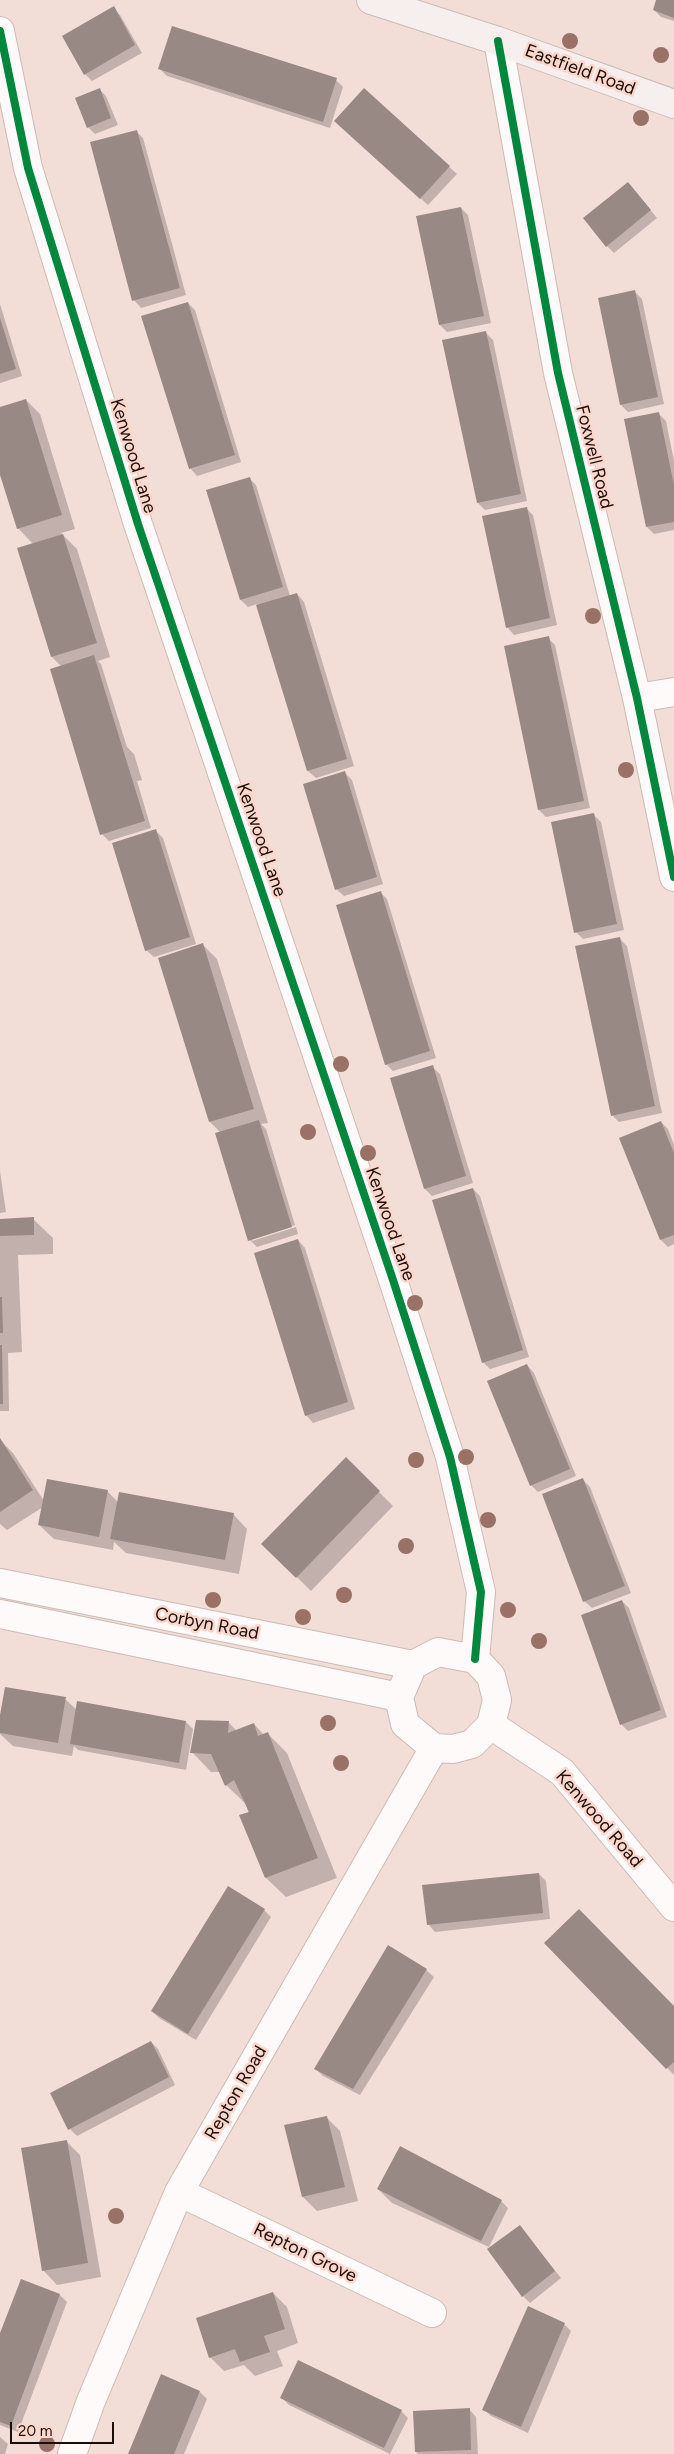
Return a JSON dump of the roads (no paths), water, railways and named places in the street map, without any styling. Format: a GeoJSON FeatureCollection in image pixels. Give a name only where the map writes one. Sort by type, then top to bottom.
{"type":"FeatureCollection","features":[{"type":"Feature","properties":{"kind":"street","name":"Eastfield Road"},"geometry":{"type":"LineString","coordinates":[[371,0],[498,41],[674,104]]}},
{"type":"Feature","properties":{"kind":"street","name":"Kenwood Lane"},"geometry":{"type":"LineString","coordinates":[[0,31],[28,168],[138,524],[393,1280],[450,1457],[481,1592],[475,1660]]}},
{"type":"Feature","properties":{"kind":"street","name":"Foxwell Road"},"geometry":{"type":"LineString","coordinates":[[498,41],[558,373],[636,698],[674,877]]}},
{"type":"Feature","properties":{"kind":"street"},"geometry":{"type":"LineString","coordinates":[[636,698],[674,692]]}},
{"type":"Feature","properties":{"kind":"street","name":"Corbyn Road"},"geometry":{"type":"LineString","coordinates":[[0,1583],[413,1665]]}},
{"type":"Feature","properties":{"kind":"street","name":"Corbyn Road"},"geometry":{"type":"LineString","coordinates":[[0,1614],[399,1696]]}},
{"type":"Feature","properties":{"kind":"street"},"geometry":{"type":"LineString","coordinates":[[438,1652],[475,1660],[491,1676],[497,1700],[490,1725],[472,1744],[453,1749],[434,1748],[405,1724],[399,1696],[413,1665],[438,1652]]}},
{"type":"Feature","properties":{"kind":"street","name":"Kenwood Road"},"geometry":{"type":"LineString","coordinates":[[490,1725],[562,1772],[674,1907]]}},
{"type":"Feature","properties":{"kind":"street","name":"Repton Road"},"geometry":{"type":"LineString","coordinates":[[72,2454],[91,2401],[179,2192],[434,1748]]}},
{"type":"Feature","properties":{"kind":"street","name":"Repton Grove"},"geometry":{"type":"LineString","coordinates":[[179,2192],[432,2313]]}}]}
